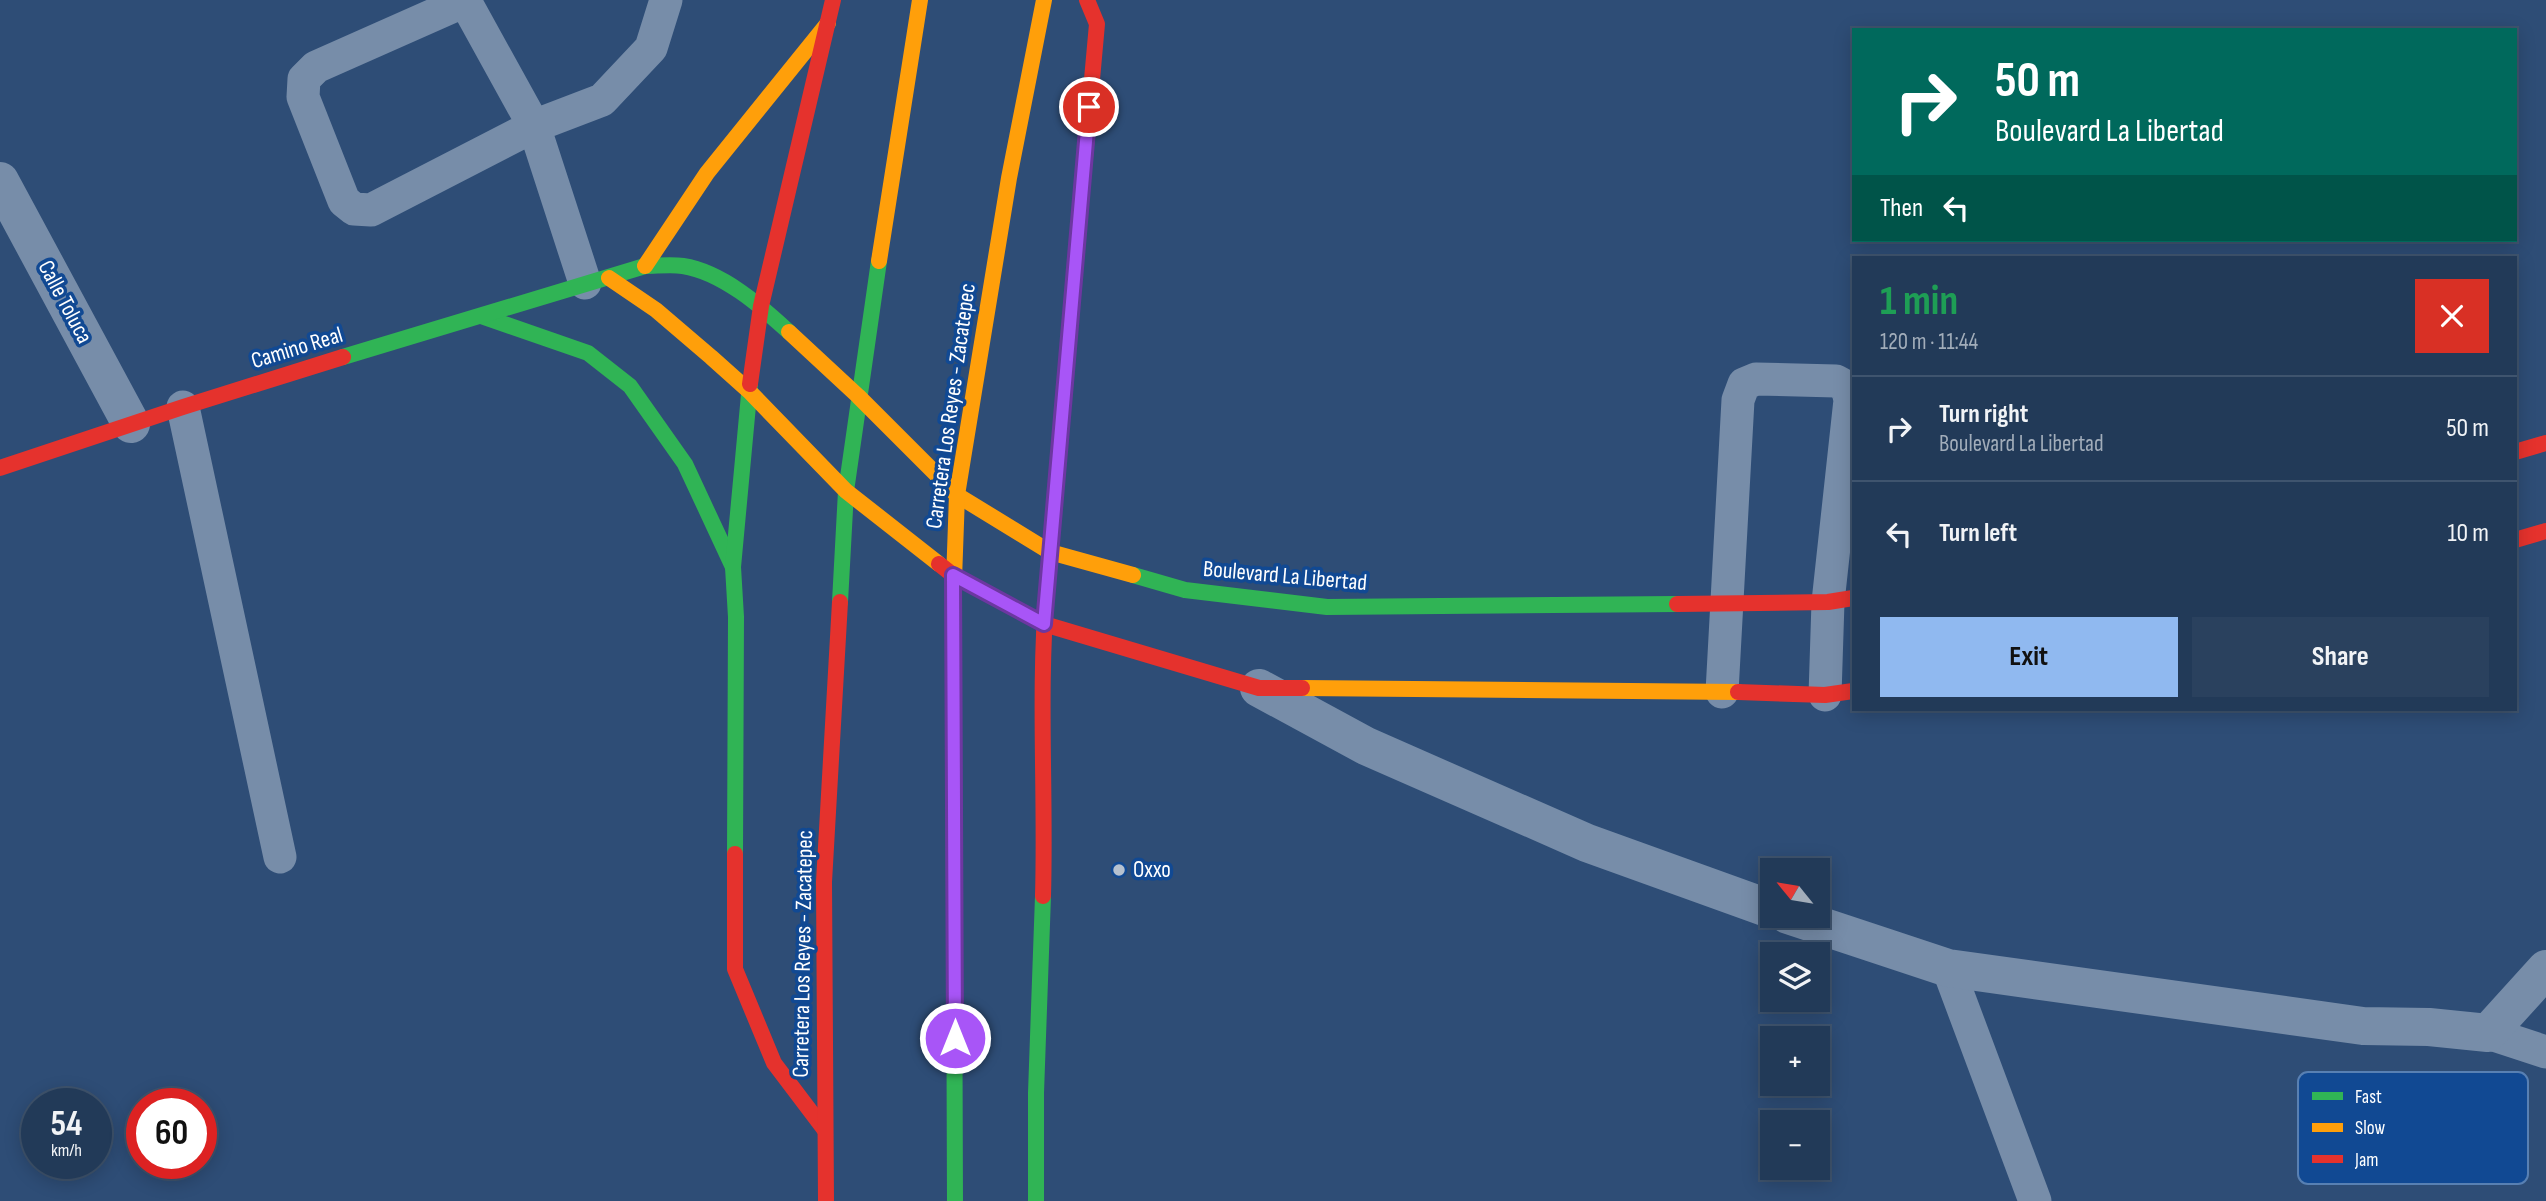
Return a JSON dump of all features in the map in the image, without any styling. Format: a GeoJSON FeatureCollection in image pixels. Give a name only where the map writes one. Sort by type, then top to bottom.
{"type":"FeatureCollection","features":[{"type":"Feature","properties":{"kind":"main road"},"geometry":{"type":"LineString","coordinates":[[824,1129],[774,1063],[735,969],[736,617],[733,567],[749,391],[761,306],[833,0]]}},
{"type":"Feature","properties":{"kind":"main road","name":"Carretera Los Reyes - Zacatepec"},"geometry":{"type":"LineString","coordinates":[[826,1201],[824,882],[846,491],[858,396],[920,0]]}},
{"type":"Feature","properties":{"kind":"main road","name":"Carretera Los Reyes - Zacatepec"},"geometry":{"type":"LineString","coordinates":[[955,1201],[953,575],[957,495],[1009,178],[1044,0]]}},
{"type":"Feature","properties":{"kind":"main road"},"geometry":{"type":"LineString","coordinates":[[1036,1201],[1035,1093],[1045,825],[1044,624],[1097,24],[1087,0]]}},
{"type":"Feature","properties":{"kind":"main road"},"geometry":{"type":"LineString","coordinates":[[645,266],[707,173],[828,23]]}},
{"type":"Feature","properties":{"kind":"main road","name":"Camino Real"},"geometry":{"type":"LineString","coordinates":[[0,468],[183,407],[645,266],[684,267],[721,279],[761,306],[858,396]]}},
{"type":"Feature","properties":{"kind":"main road"},"geometry":{"type":"LineString","coordinates":[[597,281],[656,310],[749,391],[846,491],[953,575],[1044,624],[1259,688],[1839,693]]}},
{"type":"Feature","properties":{"kind":"main road"},"geometry":{"type":"LineString","coordinates":[[481,316],[588,353],[630,386],[685,464],[733,567]]}},
{"type":"Feature","properties":{"kind":"main road","name":"Boulevard La Libertad"},"geometry":{"type":"LineString","coordinates":[[858,396],[957,495],[1050,552],[1185,590],[1327,607],[1840,600]]}},
{"type":"Feature","properties":{"kind":"main road"},"geometry":{"type":"LineString","coordinates":[[2517,451],[2546,443]]}},
{"type":"Feature","properties":{"kind":"main road"},"geometry":{"type":"LineString","coordinates":[[2517,539],[2546,531]]}},
{"type":"Feature","properties":{"kind":"street","name":"Calle Toluca"},"geometry":{"type":"LineString","coordinates":[[0,181],[131,424]]}},
{"type":"Feature","properties":{"kind":"street"},"geometry":{"type":"LineString","coordinates":[[1259,688],[1366,747],[1574,838],[1760,905]]}},
{"type":"Feature","properties":{"kind":"street"},"geometry":{"type":"LineString","coordinates":[[1827,928],[1948,968],[2363,1026],[2429,1027],[2488,1033],[2546,969]]}},
{"type":"Feature","properties":{"kind":"lane"},"geometry":{"type":"LineString","coordinates":[[597,281],[534,126],[467,1],[316,67],[304,79],[303,97],[344,201],[354,209],[371,210],[534,126],[602,100],[651,48],[666,0]]}},
{"type":"Feature","properties":{"kind":"lane"},"geometry":{"type":"LineString","coordinates":[[1722,692],[1738,400],[1744,384],[1756,379],[1836,381],[1847,387],[1850,400],[1840,600],[1839,693]]}},
{"type":"Feature","properties":{"kind":"lane"},"geometry":{"type":"LineString","coordinates":[[183,407],[280,857]]}},
{"type":"Feature","properties":{"kind":"lane"},"geometry":{"type":"LineString","coordinates":[[1948,968],[2035,1201]]}},
{"type":"Feature","properties":{"kind":"lane"},"geometry":{"type":"LineString","coordinates":[[2488,1033],[2546,1052]]}},
{"type":"Feature","properties":{"kind":"traffic: fast"},"geometry":{"type":"LineString","coordinates":[[1047,588],[1080,212]]}},
{"type":"Feature","properties":{"kind":"traffic: fast"},"geometry":{"type":"LineString","coordinates":[[840,602],[846,491],[879,261]]}},
{"type":"Feature","properties":{"kind":"traffic: fast"},"geometry":{"type":"LineString","coordinates":[[343,357],[645,266],[683,266],[712,275],[753,301],[789,332]]}},
{"type":"Feature","properties":{"kind":"traffic: fast"},"geometry":{"type":"LineString","coordinates":[[481,316],[588,353],[630,386],[685,464],[733,567]]}},
{"type":"Feature","properties":{"kind":"traffic: fast"},"geometry":{"type":"LineString","coordinates":[[735,854],[736,617],[733,567],[750,384]]}},
{"type":"Feature","properties":{"kind":"traffic: fast"},"geometry":{"type":"LineString","coordinates":[[1133,575],[1185,590],[1327,607],[1677,604]]}},
{"type":"Feature","properties":{"kind":"traffic: fast"},"geometry":{"type":"LineString","coordinates":[[953,608],[955,1201]]}},
{"type":"Feature","properties":{"kind":"traffic: fast"},"geometry":{"type":"LineString","coordinates":[[1036,1201],[1036,1093],[1043,896]]}},
{"type":"Feature","properties":{"kind":"traffic: slow"},"geometry":{"type":"LineString","coordinates":[[879,261],[920,0]]}},
{"type":"Feature","properties":{"kind":"traffic: slow"},"geometry":{"type":"LineString","coordinates":[[953,608],[957,495],[1009,178],[1044,0]]}},
{"type":"Feature","properties":{"kind":"traffic: slow"},"geometry":{"type":"LineString","coordinates":[[645,266],[707,173],[828,23]]}},
{"type":"Feature","properties":{"kind":"traffic: slow"},"geometry":{"type":"LineString","coordinates":[[609,278],[656,310],[711,357],[749,391],[846,491],[939,564]]}},
{"type":"Feature","properties":{"kind":"traffic: slow"},"geometry":{"type":"LineString","coordinates":[[789,332],[858,396],[957,495],[1050,552],[1133,575]]}},
{"type":"Feature","properties":{"kind":"traffic: slow"},"geometry":{"type":"LineString","coordinates":[[1302,688],[1738,692]]}},
{"type":"Feature","properties":{"kind":"traffic: jam"},"geometry":{"type":"LineString","coordinates":[[750,384],[761,306],[833,0]]}},
{"type":"Feature","properties":{"kind":"traffic: jam"},"geometry":{"type":"LineString","coordinates":[[1080,212],[1097,24],[1087,0]]}},
{"type":"Feature","properties":{"kind":"traffic: jam"},"geometry":{"type":"LineString","coordinates":[[0,468],[343,357]]}},
{"type":"Feature","properties":{"kind":"traffic: jam"},"geometry":{"type":"LineString","coordinates":[[2517,451],[2546,443]]}},
{"type":"Feature","properties":{"kind":"traffic: jam"},"geometry":{"type":"LineString","coordinates":[[2517,539],[2546,531]]}},
{"type":"Feature","properties":{"kind":"traffic: jam"},"geometry":{"type":"LineString","coordinates":[[939,564],[953,575],[1044,624],[1259,688],[1302,688]]}},
{"type":"Feature","properties":{"kind":"traffic: jam"},"geometry":{"type":"LineString","coordinates":[[1043,896],[1043,665],[1047,588]]}},
{"type":"Feature","properties":{"kind":"traffic: jam"},"geometry":{"type":"LineString","coordinates":[[1677,604],[1828,602],[1852,598]]}},
{"type":"Feature","properties":{"kind":"traffic: jam"},"geometry":{"type":"LineString","coordinates":[[826,1201],[824,882],[840,602]]}},
{"type":"Feature","properties":{"kind":"traffic: jam"},"geometry":{"type":"LineString","coordinates":[[1738,692],[1825,695],[1852,691]]}},
{"type":"Feature","properties":{"kind":"traffic: jam"},"geometry":{"type":"LineString","coordinates":[[735,854],[735,969],[774,1063],[824,1129]]}},
{"type":"Feature","properties":{"kind":"place","name":"Oxxo"},"geometry":{"type":"Point","coordinates":[1119,870]}},
{"type":"Feature","properties":{"kind":"route"},"geometry":{"type":"LineString","coordinates":[[955,1038],[953,575],[1044,624],[1089,107]]}}]}
